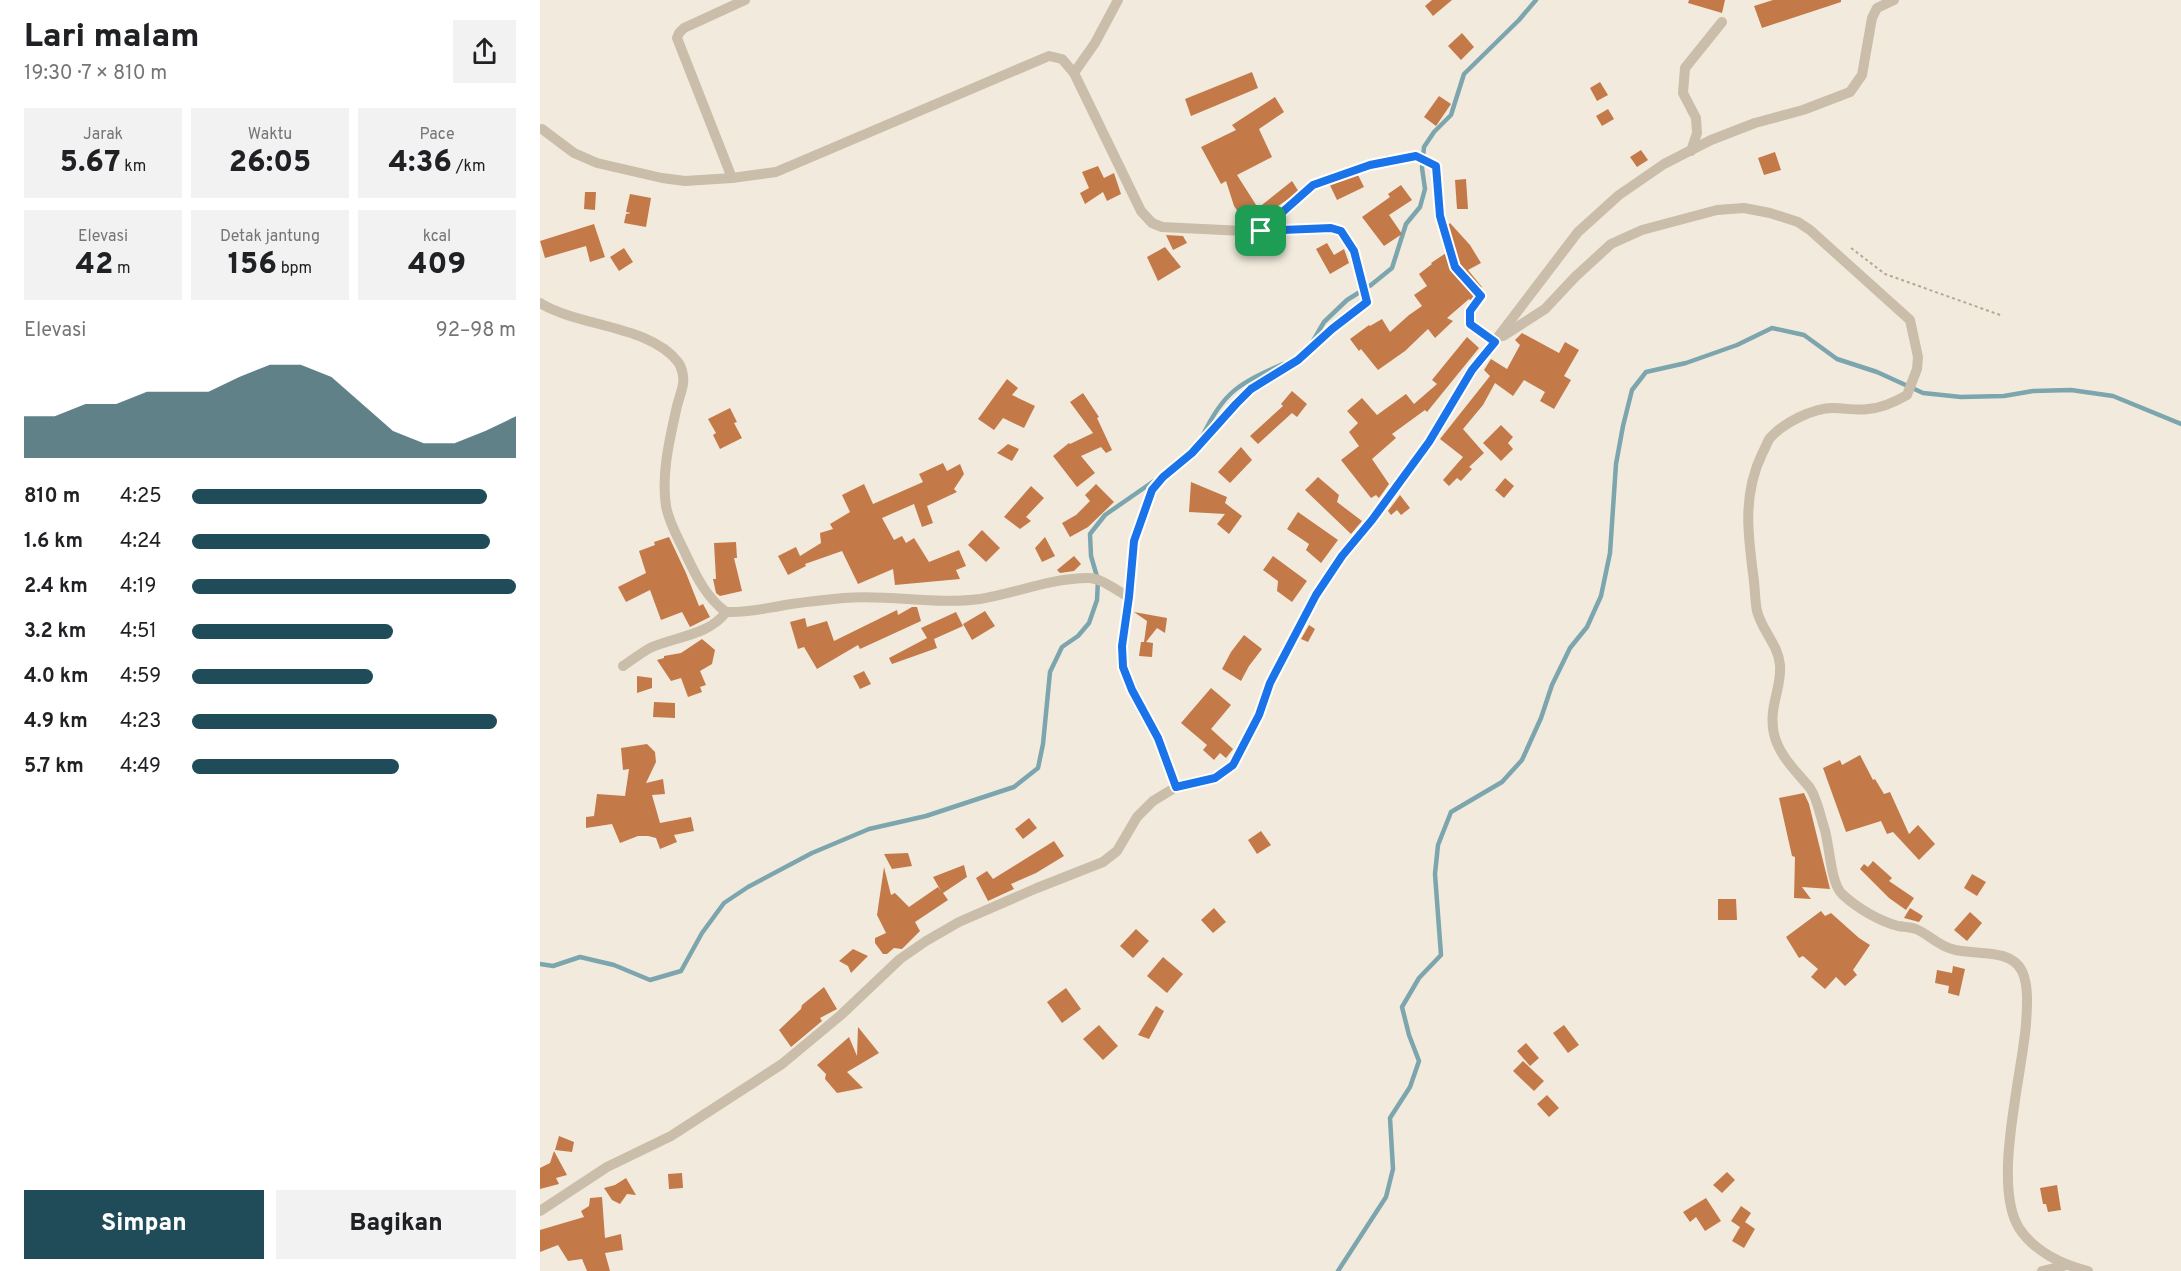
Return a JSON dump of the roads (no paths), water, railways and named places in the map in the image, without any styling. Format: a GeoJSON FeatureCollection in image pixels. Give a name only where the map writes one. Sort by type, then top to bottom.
{"type":"FeatureCollection","features":[{"type":"Feature","properties":{"kind":"street"},"geometry":{"type":"LineString","coordinates":[[732,178],[677,38],[684,28],[746,0]]}},
{"type":"Feature","properties":{"kind":"street"},"geometry":{"type":"LineString","coordinates":[[1074,73],[1095,43],[1118,0]]}},
{"type":"Feature","properties":{"kind":"street"},"geometry":{"type":"LineString","coordinates":[[540,1211],[607,1167],[671,1136],[782,1064],[841,1016],[900,959],[927,941],[959,922],[1103,862],[1117,851],[1137,817],[1153,801],[1176,787],[1215,778],[1233,765],[1259,715],[1270,683],[1316,595],[1342,556],[1372,520],[1429,442],[1472,370],[1578,232],[1619,195],[1664,164],[1711,140],[1850,92],[1862,75],[1872,18],[1877,8],[1894,0]]}},
{"type":"Feature","properties":{"kind":"street"},"geometry":{"type":"LineString","coordinates":[[1691,151],[1697,133],[1696,118],[1683,93],[1685,68],[1722,22]]}},
{"type":"Feature","properties":{"kind":"street"},"geometry":{"type":"LineString","coordinates":[[541,127],[574,153],[597,163],[662,178],[686,180],[732,178],[776,172],[1049,56],[1062,58],[1074,73],[1141,211],[1152,223],[1162,227],[1261,231],[1331,228],[1341,231],[1354,251],[1367,302],[1332,329],[1298,360],[1251,389],[1192,453],[1163,477],[1152,490],[1134,541],[1122,646],[1123,667],[1139,705],[1158,738],[1176,787]]}},
{"type":"Feature","properties":{"kind":"street"},"geometry":{"type":"LineString","coordinates":[[1495,342],[1545,309],[1611,244],[1642,230],[1717,210],[1744,208],[1798,222],[1810,230],[1910,320],[1916,339],[1917,369],[1906,395],[1888,405],[1871,409],[1829,408],[1797,417],[1770,438],[1754,472],[1747,518],[1757,611],[1778,650],[1781,669],[1772,710],[1774,736],[1789,763],[1812,790],[1826,832],[1835,885],[1840,893],[1860,909],[1895,925],[1917,930],[1953,949],[2016,961],[2023,972],[2027,1014],[2024,1054],[2010,1137],[2008,1181],[2010,1198],[2015,1220],[2028,1238],[2047,1254],[2067,1265],[2088,1271]]}},
{"type":"Feature","properties":{"kind":"street"},"geometry":{"type":"LineString","coordinates":[[540,303],[551,310],[648,340],[669,353],[680,364],[683,383],[668,452],[665,480],[666,507],[674,530],[707,595],[726,612],[743,613],[844,598],[891,597],[945,601],[980,599],[1042,585],[1090,578],[1129,597]]}},
{"type":"Feature","properties":{"kind":"street"},"geometry":{"type":"LineString","coordinates":[[622,666],[650,649],[708,626],[722,618],[726,612]]}},
{"type":"Feature","properties":{"kind":"street"},"geometry":{"type":"LineString","coordinates":[[2042,1271],[2067,1265]]}},
{"type":"Feature","properties":{"kind":"waterway"},"geometry":{"type":"LineString","coordinates":[[1313,341],[1324,322],[1347,300],[1392,268],[1406,224],[1420,207],[1425,189],[1422,168],[1424,147],[1434,132],[1451,115],[1464,74],[1536,0]]}},
{"type":"Feature","properties":{"kind":"waterway"},"geometry":{"type":"LineString","coordinates":[[1338,1271],[1386,1197],[1393,1169],[1390,1118],[1410,1087],[1419,1061],[1402,1007],[1419,978],[1441,955],[1435,874],[1438,845],[1451,812],[1502,782],[1522,760],[1541,718],[1552,685],[1570,648],[1587,627],[1601,596],[1610,553],[1616,464],[1623,426],[1632,390],[1646,372],[1686,363],[1737,345],[1772,328],[1804,335],[1837,359],[1877,372],[1923,393],[1961,397],[2071,390],[2113,396],[2181,424]]}},
{"type":"Feature","properties":{"kind":"waterway"},"geometry":{"type":"LineString","coordinates":[[1203,435],[1218,408],[1235,390],[1255,377],[1283,364]]}},
{"type":"Feature","properties":{"kind":"waterway"},"geometry":{"type":"LineString","coordinates":[[540,964],[553,966],[580,957],[614,965],[650,980],[681,971],[702,933],[724,903],[748,887],[812,853],[869,829],[926,816],[1014,787],[1038,768],[1043,744],[1050,672],[1062,647],[1078,636],[1089,623],[1097,600],[1098,580],[1091,556],[1090,534],[1105,515],[1154,481]]}}]}
